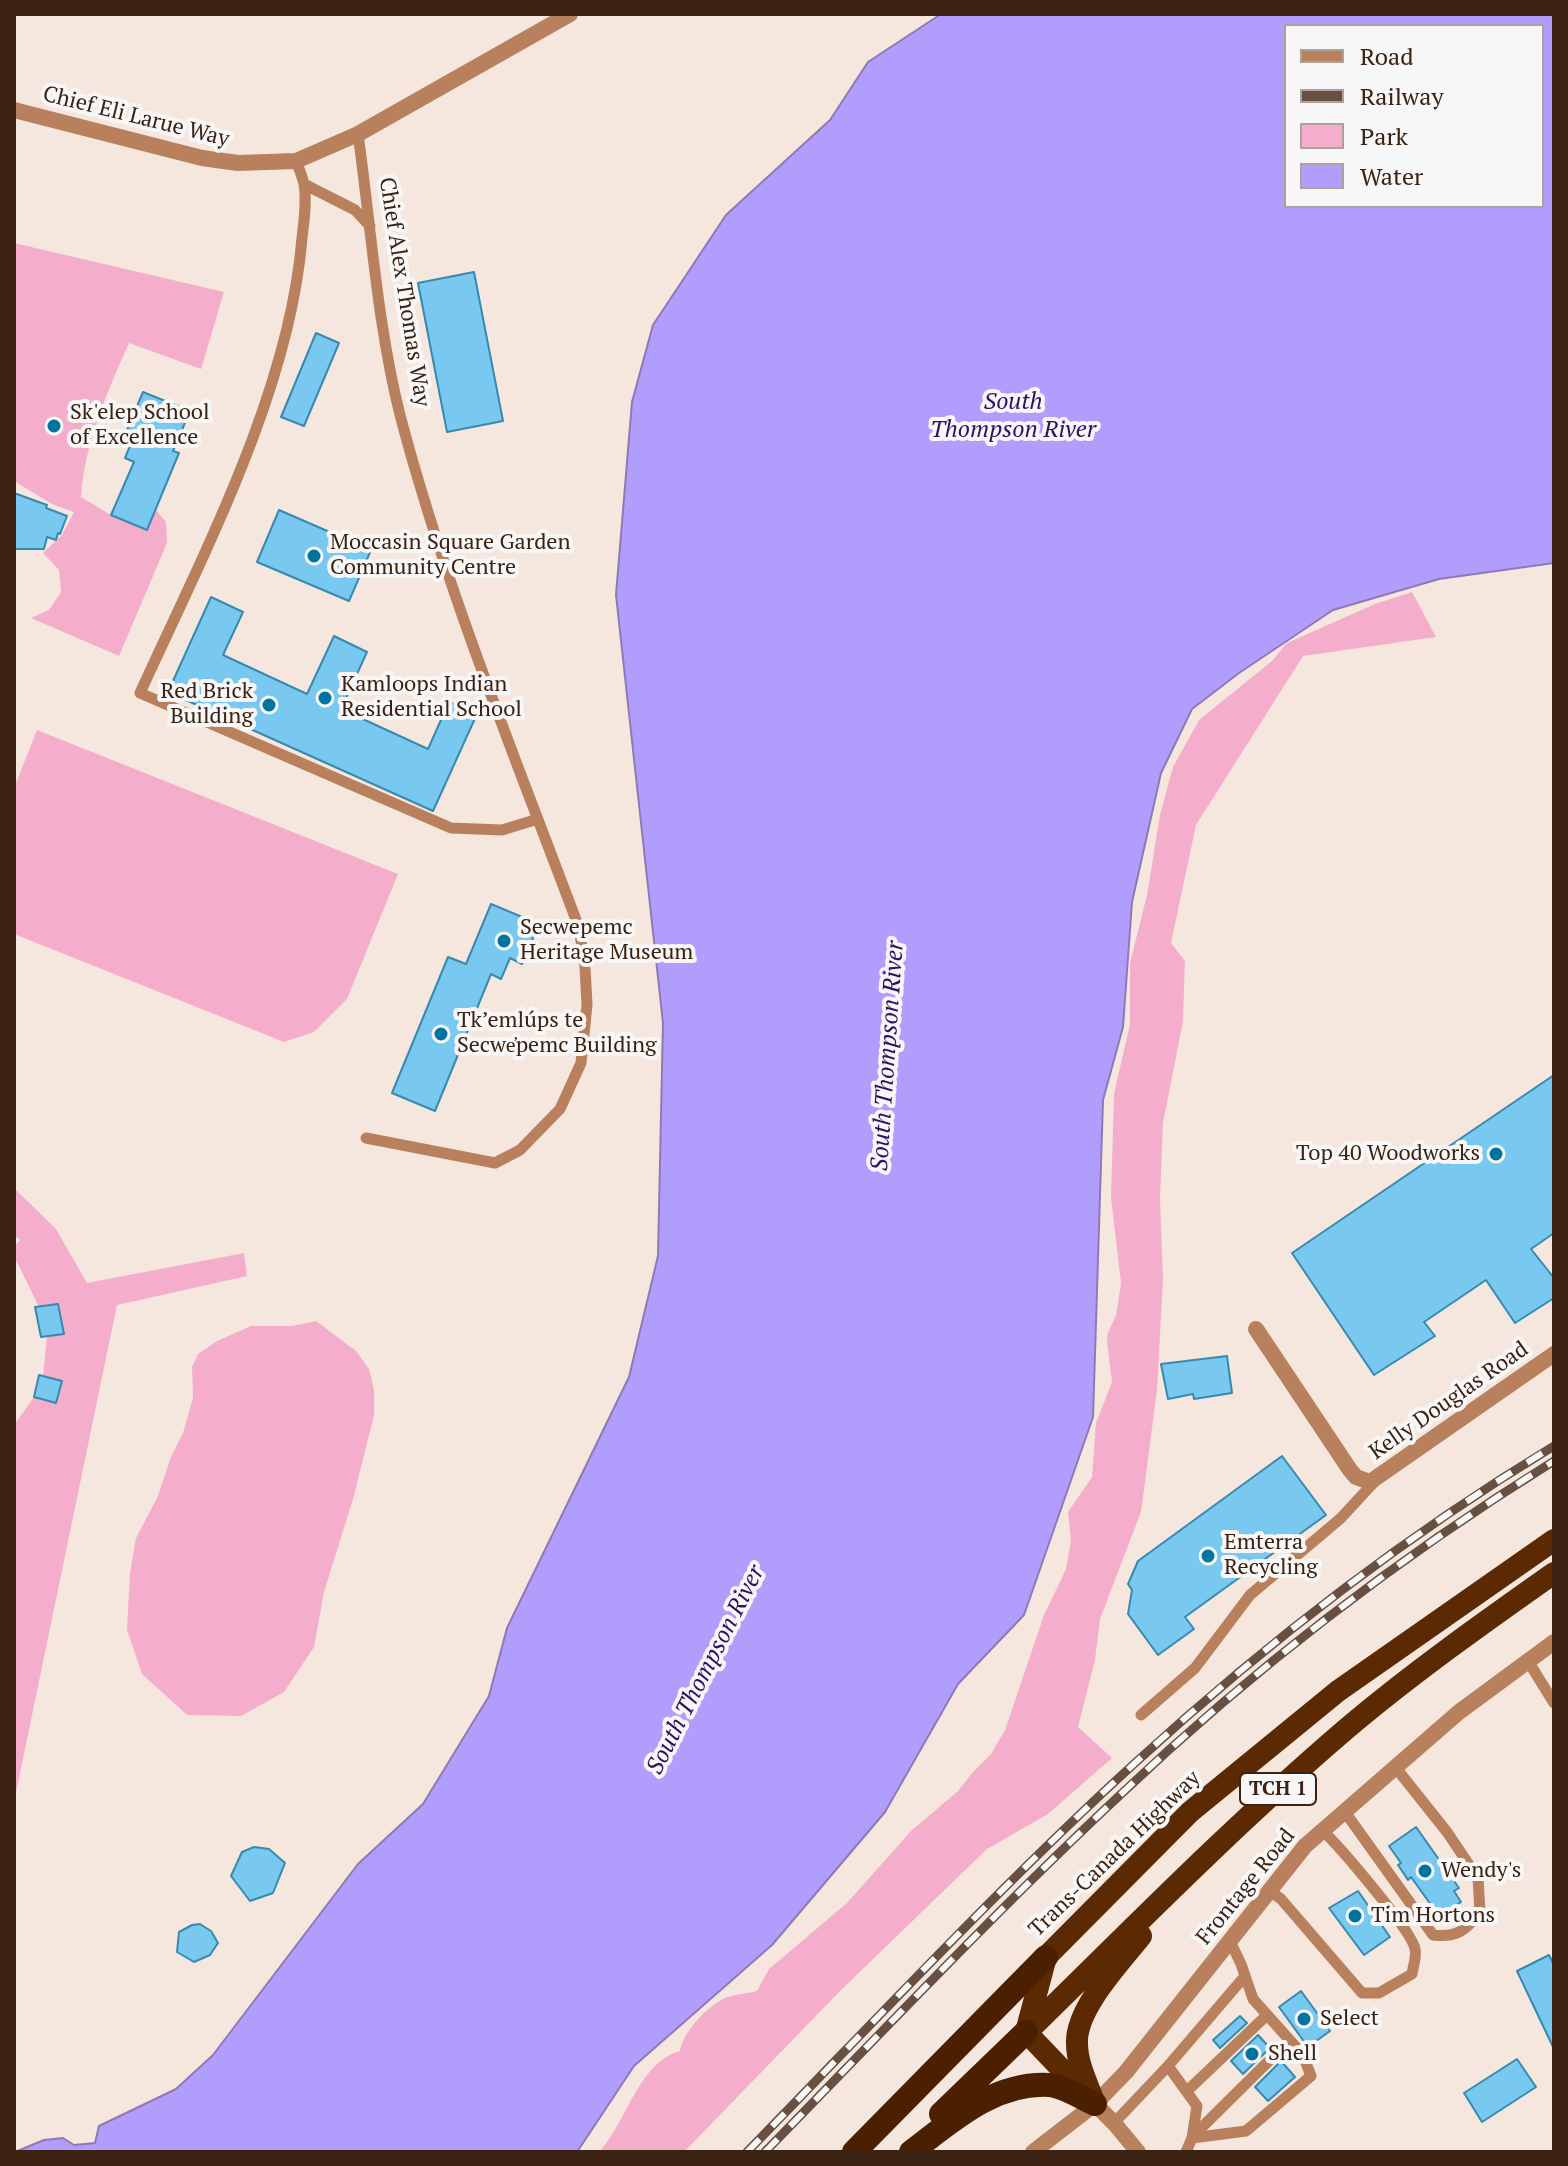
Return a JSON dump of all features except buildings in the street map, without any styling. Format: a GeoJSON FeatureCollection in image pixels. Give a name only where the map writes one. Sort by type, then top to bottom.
{"type":"FeatureCollection","features":[{"type":"Feature","properties":{"kind":"highway","name":"Trans-Canada Highway"},"geometry":{"type":"LineString","coordinates":[[854,2152],[1203,1802],[1338,1691],[1554,1540]]}},
{"type":"Feature","properties":{"kind":"highway","name":"TCH 1"},"geometry":{"type":"LineString","coordinates":[[901,2152],[1243,1820],[1347,1728],[1490,1617],[1554,1573]]}},
{"type":"Feature","properties":{"kind":"highway"},"geometry":{"type":"LineString","coordinates":[[1095,2104],[1076,2043],[1079,2025],[1098,1992],[1145,1931],[1243,1820]]}},
{"type":"Feature","properties":{"kind":"highway"},"geometry":{"type":"LineString","coordinates":[[1046,1957],[1026,2032],[1095,2104]]}},
{"type":"Feature","properties":{"kind":"highway"},"geometry":{"type":"LineString","coordinates":[[911,2152],[964,2111],[1008,2089],[1051,2085],[1095,2104]]}},
{"type":"Feature","properties":{"kind":"street"},"geometry":{"type":"LineString","coordinates":[[296,161],[358,134],[570,14]]}},
{"type":"Feature","properties":{"kind":"street","name":"Chief Eli Larue Way"},"geometry":{"type":"LineString","coordinates":[[14,110],[202,158],[261,164],[296,161]]}},
{"type":"Feature","properties":{"kind":"street","name":"Kelly Douglas Road"},"geometry":{"type":"LineString","coordinates":[[1256,1329],[1350,1470],[1365,1481],[1376,1480],[1554,1354]]}},
{"type":"Feature","properties":{"kind":"street","name":"Frontage Road"},"geometry":{"type":"LineString","coordinates":[[1033,2152],[1095,2104],[1126,2072],[1305,1846],[1459,1712],[1554,1642]]}},
{"type":"Feature","properties":{"kind":"street"},"geometry":{"type":"LineString","coordinates":[[1095,2104],[1137,2152]]}},
{"type":"Feature","properties":{"kind":"lane","name":"Chief Alex Thomas Way"},"geometry":{"type":"LineString","coordinates":[[358,134],[381,314],[400,414],[439,547],[579,928],[587,1005],[581,1063],[560,1109],[520,1150],[495,1163],[366,1138]]}},
{"type":"Feature","properties":{"kind":"lane"},"geometry":{"type":"LineString","coordinates":[[296,161],[304,184],[299,281],[279,361],[242,464],[140,693],[451,828],[502,830],[538,819]]}},
{"type":"Feature","properties":{"kind":"lane"},"geometry":{"type":"LineString","coordinates":[[304,184],[355,210],[370,226]]}},
{"type":"Feature","properties":{"kind":"lane"},"geometry":{"type":"LineString","coordinates":[[1141,1715],[1195,1668],[1250,1595],[1341,1518],[1376,1480]]}},
{"type":"Feature","properties":{"kind":"lane"},"geometry":{"type":"LineString","coordinates":[[1528,1661],[1554,1703]]}},
{"type":"Feature","properties":{"kind":"lane"},"geometry":{"type":"LineString","coordinates":[[1345,1812],[1433,1935],[1448,1937],[1467,1928],[1480,1912],[1478,1878],[1447,1832],[1396,1768]]}},
{"type":"Feature","properties":{"kind":"lane"},"geometry":{"type":"LineString","coordinates":[[1270,1891],[1281,1899],[1362,1993],[1379,1993],[1412,1974],[1415,1949],[1402,1926],[1323,1831]]}},
{"type":"Feature","properties":{"kind":"lane"},"geometry":{"type":"LineString","coordinates":[[1192,2138],[1246,2131],[1311,2076],[1303,2055],[1253,1999],[1230,1941]]}},
{"type":"Feature","properties":{"kind":"lane"},"geometry":{"type":"LineString","coordinates":[[1114,2123],[1245,1976]]}},
{"type":"Feature","properties":{"kind":"lane"},"geometry":{"type":"LineString","coordinates":[[1187,2091],[1267,2015]]}},
{"type":"Feature","properties":{"kind":"lane"},"geometry":{"type":"LineString","coordinates":[[1192,2138],[1290,2040]]}},
{"type":"Feature","properties":{"kind":"lane"},"geometry":{"type":"LineString","coordinates":[[1168,2066],[1197,2106],[1192,2138],[1186,2152]]}},
{"type":"Feature","properties":{"kind":"green space","name":"Sk'elep School of Excellence"},"geometry":{"type":"Polygon","coordinates":[[[14,243],[224,292],[201,369],[129,343],[92,437],[81,497],[111,515],[155,509],[166,522],[167,543],[119,656],[31,618],[49,610],[61,592],[59,570],[43,553],[62,535],[74,512],[52,504],[14,481],[14,243]]]}},
{"type":"Feature","properties":{"kind":"green space"},"geometry":{"type":"Polygon","coordinates":[[[1412,592],[1436,637],[1303,656],[1196,825],[1171,943],[1185,961],[1183,1021],[1163,1123],[1160,1198],[1163,1280],[1157,1390],[1141,1512],[1100,1619],[1095,1660],[1078,1727],[1112,1758],[1048,1814],[987,1849],[841,1990],[684,2152],[599,2152],[643,2080],[666,2058],[680,2051],[686,2036],[703,2014],[725,1998],[757,1991],[769,1969],[847,1903],[911,1831],[958,1791],[991,1754],[1005,1730],[1044,1615],[1066,1569],[1071,1540],[1068,1512],[1092,1477],[1096,1423],[1112,1382],[1107,1342],[1116,1316],[1121,1283],[1111,1198],[1114,1094],[1130,1024],[1130,963],[1147,895],[1160,815],[1173,767],[1199,720],[1272,661],[1287,643],[1375,604],[1412,592]]]}},
{"type":"Feature","properties":{"kind":"green space"},"geometry":{"type":"Polygon","coordinates":[[[37,730],[398,874],[347,999],[314,1032],[284,1042],[14,934],[14,788],[37,730]]]}},
{"type":"Feature","properties":{"kind":"green space"},"geometry":{"type":"Polygon","coordinates":[[[14,1188],[56,1229],[87,1283],[244,1253],[247,1276],[117,1305],[14,1802],[14,1425],[34,1397],[55,1403],[62,1381],[43,1376],[47,1336],[64,1333],[58,1304],[39,1307],[14,1256],[14,1247],[20,1240],[14,1235],[14,1188]]]}},
{"type":"Feature","properties":{"kind":"green space"},"geometry":{"type":"Polygon","coordinates":[[[316,1321],[356,1351],[369,1369],[374,1390],[374,1415],[353,1499],[324,1592],[314,1647],[284,1692],[241,1716],[187,1715],[142,1674],[127,1630],[130,1573],[136,1538],[158,1496],[170,1459],[183,1433],[193,1398],[192,1367],[198,1354],[217,1341],[251,1326],[292,1326],[316,1321]]]}},
{"type":"Feature","properties":{"kind":"water","name":"South Thompson River"},"geometry":{"type":"Polygon","coordinates":[[[941,14],[1554,14],[1554,563],[1439,579],[1333,610],[1239,673],[1192,709],[1161,773],[1132,902],[1123,1027],[1103,1100],[1093,1417],[1024,1615],[958,1684],[885,1812],[772,1945],[634,2066],[577,2152],[15,2152],[44,2140],[63,2138],[74,2145],[95,2143],[99,2126],[176,2089],[213,2055],[358,1864],[423,1804],[489,1696],[507,1628],[629,1377],[658,1256],[663,1023],[616,595],[632,402],[653,325],[726,215],[830,120],[868,62],[941,14]]]}},
{"type":"Feature","properties":{"kind":"railway"},"geometry":{"type":"LineString","coordinates":[[747,2152],[1035,1857],[1184,1719],[1337,1594],[1444,1517],[1554,1446]]}},
{"type":"Feature","properties":{"kind":"railway"},"geometry":{"type":"LineString","coordinates":[[765,2152],[1029,1883],[1221,1704],[1383,1576],[1554,1461]]}},
{"type":"Feature","properties":{"kind":"place","name":"Sk'elep School of Excellence"},"geometry":{"type":"Point","coordinates":[54,426]}},
{"type":"Feature","properties":{"kind":"place","name":"Moccasin Square Garden Community Centre"},"geometry":{"type":"Point","coordinates":[314,556]}},
{"type":"Feature","properties":{"kind":"place","name":"Kamloops Indian Residential School"},"geometry":{"type":"Point","coordinates":[325,698]}},
{"type":"Feature","properties":{"kind":"place","name":"Red Brick Building"},"geometry":{"type":"Point","coordinates":[269,705]}},
{"type":"Feature","properties":{"kind":"place","name":"Secwepemc Heritage Museum"},"geometry":{"type":"Point","coordinates":[504,941]}},
{"type":"Feature","properties":{"kind":"place","name":"Tk’emlúps te Secwe̓pemc Building"},"geometry":{"type":"Point","coordinates":[441,1034]}},
{"type":"Feature","properties":{"kind":"place","name":"Top 40 Woodworks"},"geometry":{"type":"Point","coordinates":[1496,1154]}},
{"type":"Feature","properties":{"kind":"place","name":"Emterra Recycling"},"geometry":{"type":"Point","coordinates":[1208,1556]}},
{"type":"Feature","properties":{"kind":"place","name":"Wendy's"},"geometry":{"type":"Point","coordinates":[1425,1871]}},
{"type":"Feature","properties":{"kind":"place","name":"Tim Hortons"},"geometry":{"type":"Point","coordinates":[1355,1916]}},
{"type":"Feature","properties":{"kind":"place","name":"Select"},"geometry":{"type":"Point","coordinates":[1304,2019]}},
{"type":"Feature","properties":{"kind":"place","name":"Shell"},"geometry":{"type":"Point","coordinates":[1252,2054]}}]}
